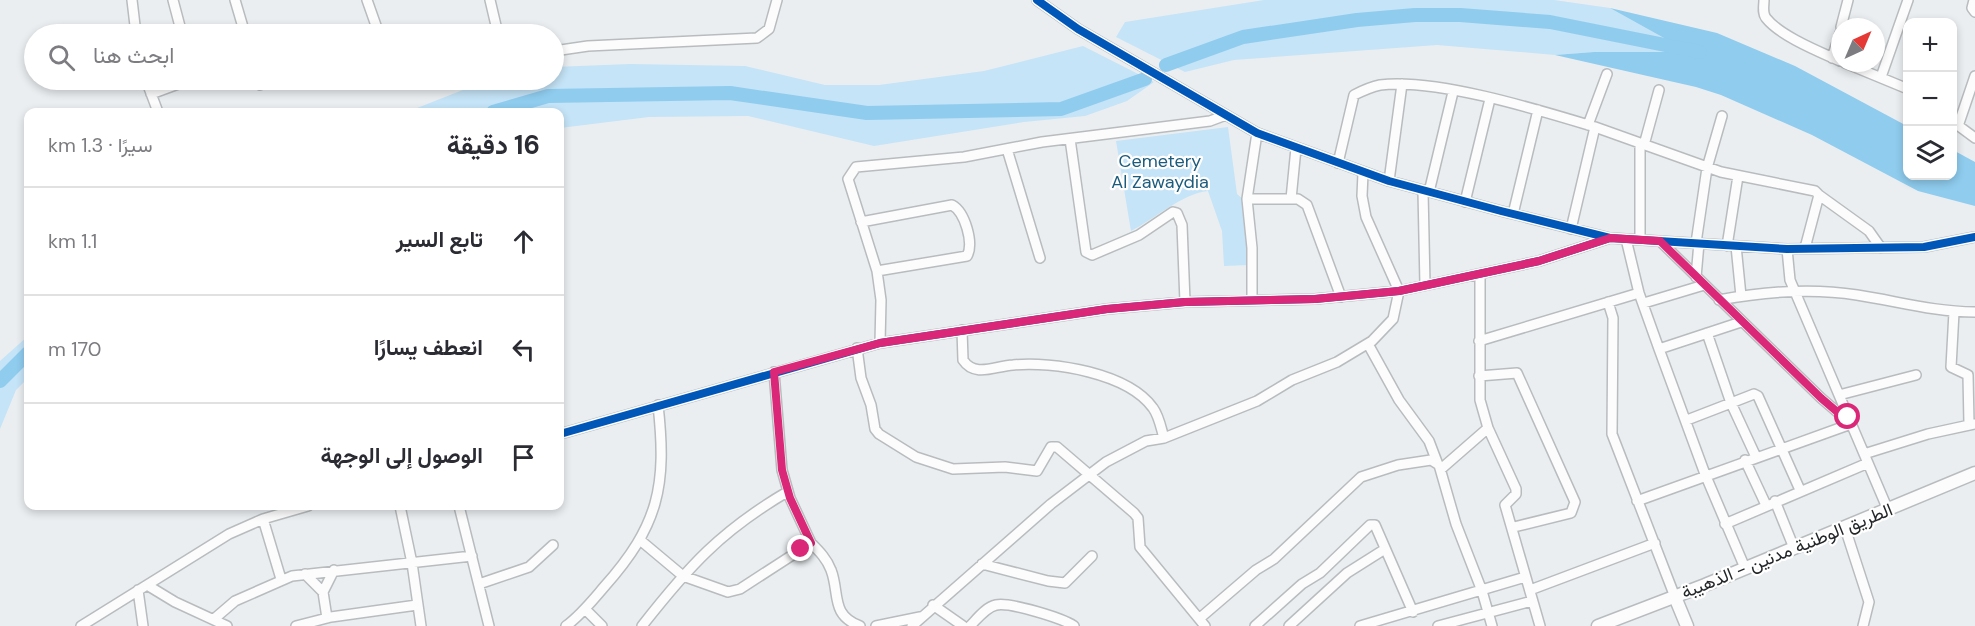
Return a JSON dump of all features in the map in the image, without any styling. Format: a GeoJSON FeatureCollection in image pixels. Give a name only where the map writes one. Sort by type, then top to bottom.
{"type":"FeatureCollection","features":[{"type":"Feature","properties":{"kind":"main road","name":"الطريق الوطنية مدنين - الذهيبة"},"geometry":{"type":"LineString","coordinates":[[1598,626],[1675,597],[1975,473]]}},
{"type":"Feature","properties":{"kind":"main road"},"geometry":{"type":"LineString","coordinates":[[1675,597],[1687,626]]}},
{"type":"Feature","properties":{"kind":"street"},"geometry":{"type":"LineString","coordinates":[[132,0],[135,24]]}},
{"type":"Feature","properties":{"kind":"street"},"geometry":{"type":"LineString","coordinates":[[172,0],[179,24]]}},
{"type":"Feature","properties":{"kind":"street"},"geometry":{"type":"LineString","coordinates":[[235,0],[243,24]]}},
{"type":"Feature","properties":{"kind":"street"},"geometry":{"type":"LineString","coordinates":[[367,0],[376,24]]}},
{"type":"Feature","properties":{"kind":"street"},"geometry":{"type":"LineString","coordinates":[[490,0],[496,24]]}},
{"type":"Feature","properties":{"kind":"street"},"geometry":{"type":"LineString","coordinates":[[564,50],[588,46],[757,38],[769,29],[777,0]]}},
{"type":"Feature","properties":{"kind":"street"},"geometry":{"type":"LineString","coordinates":[[1037,0],[1078,29],[1257,134],[1362,173],[1571,229],[1610,238],[1786,249],[1924,247],[1975,237]]}},
{"type":"Feature","properties":{"kind":"street"},"geometry":{"type":"LineString","coordinates":[[1764,0],[1763,10],[1767,20],[1804,44],[1831,57]]}},
{"type":"Feature","properties":{"kind":"street"},"geometry":{"type":"LineString","coordinates":[[1843,18],[1848,0]]}},
{"type":"Feature","properties":{"kind":"street"},"geometry":{"type":"LineString","coordinates":[[1881,77],[1908,0]]}},
{"type":"Feature","properties":{"kind":"street"},"geometry":{"type":"LineString","coordinates":[[1974,0],[1972,8],[1975,12]]}},
{"type":"Feature","properties":{"kind":"street"},"geometry":{"type":"LineString","coordinates":[[1868,72],[1903,87]]}},
{"type":"Feature","properties":{"kind":"street"},"geometry":{"type":"LineString","coordinates":[[1571,229],[1592,126],[1606,74]]}},
{"type":"Feature","properties":{"kind":"street"},"geometry":{"type":"LineString","coordinates":[[1957,118],[1975,76]]}},
{"type":"Feature","properties":{"kind":"street"},"geometry":{"type":"LineString","coordinates":[[1389,181],[1402,84]]}},
{"type":"Feature","properties":{"kind":"street"},"geometry":{"type":"LineString","coordinates":[[1338,163],[1354,95],[1380,86],[1402,84],[1454,92],[1538,110],[1592,126],[1707,168],[1815,191],[1869,231],[1881,248]]}},
{"type":"Feature","properties":{"kind":"street"},"geometry":{"type":"LineString","coordinates":[[150,90],[156,108]]}},
{"type":"Feature","properties":{"kind":"street"},"geometry":{"type":"LineString","coordinates":[[151,94],[162,90]]}},
{"type":"Feature","properties":{"kind":"street"},"geometry":{"type":"LineString","coordinates":[[1640,240],[1642,145],[1659,90]]}},
{"type":"Feature","properties":{"kind":"street"},"geometry":{"type":"LineString","coordinates":[[1425,285],[1426,191],[1454,92]]}},
{"type":"Feature","properties":{"kind":"street"},"geometry":{"type":"LineString","coordinates":[[1465,202],[1490,99]]}},
{"type":"Feature","properties":{"kind":"street"},"geometry":{"type":"LineString","coordinates":[[1514,214],[1538,110]]}},
{"type":"Feature","properties":{"kind":"street"},"geometry":{"type":"LineString","coordinates":[[880,343],[877,271],[848,179],[856,167],[924,162],[1070,139],[1210,121],[1226,115]]}},
{"type":"Feature","properties":{"kind":"street"},"geometry":{"type":"LineString","coordinates":[[1700,281],[1697,243],[1707,168],[1722,116]]}},
{"type":"Feature","properties":{"kind":"street"},"geometry":{"type":"LineString","coordinates":[[1957,124],[1975,138]]}},
{"type":"Feature","properties":{"kind":"street"},"geometry":{"type":"LineString","coordinates":[[1252,300],[1252,248],[1247,199],[1257,134]]}},
{"type":"Feature","properties":{"kind":"street"},"geometry":{"type":"LineString","coordinates":[[1070,139],[1086,252],[1092,255],[1139,236],[1173,212],[1177,213],[1182,225],[1185,302]]}},
{"type":"Feature","properties":{"kind":"street"},"geometry":{"type":"LineString","coordinates":[[1291,199],[1296,148]]}},
{"type":"Feature","properties":{"kind":"street"},"geometry":{"type":"LineString","coordinates":[[1007,149],[1040,258]]}},
{"type":"Feature","properties":{"kind":"street"},"geometry":{"type":"LineString","coordinates":[[912,626],[933,605],[1089,474],[1146,441],[1164,438],[1257,401],[1292,380],[1337,362],[1368,345],[1393,319],[1399,291],[1366,217],[1362,196],[1362,173]]}},
{"type":"Feature","properties":{"kind":"street"},"geometry":{"type":"LineString","coordinates":[[1738,176],[1732,246],[1741,296]]}},
{"type":"Feature","properties":{"kind":"street"},"geometry":{"type":"LineString","coordinates":[[1805,248],[1819,195]]}},
{"type":"Feature","properties":{"kind":"street"},"geometry":{"type":"LineString","coordinates":[[1247,199],[1304,201],[1310,211],[1341,297]]}},
{"type":"Feature","properties":{"kind":"street"},"geometry":{"type":"LineString","coordinates":[[861,222],[952,205],[962,213],[970,247],[967,256],[877,271]]}},
{"type":"Feature","properties":{"kind":"street"},"geometry":{"type":"LineString","coordinates":[[564,433],[880,343],[1107,309],[1185,302],[1341,297],[1399,291],[1539,261],[1610,238]]}},
{"type":"Feature","properties":{"kind":"street"},"geometry":{"type":"LineString","coordinates":[[1626,239],[1640,292],[1659,349],[1705,474],[1745,568]]}},
{"type":"Feature","properties":{"kind":"street"},"geometry":{"type":"LineString","coordinates":[[1660,241],[1834,411],[1850,420]]}},
{"type":"Feature","properties":{"kind":"street"},"geometry":{"type":"LineString","coordinates":[[1786,249],[1790,280],[1795,293],[1888,510]]}},
{"type":"Feature","properties":{"kind":"street"},"geometry":{"type":"LineString","coordinates":[[1480,275],[1480,400],[1488,428],[1516,489],[1516,494],[1505,505],[1514,527],[1525,576],[1540,626]]}},
{"type":"Feature","properties":{"kind":"street"},"geometry":{"type":"LineString","coordinates":[[1644,303],[1700,281]]}},
{"type":"Feature","properties":{"kind":"street"},"geometry":{"type":"LineString","coordinates":[[1479,341],[1640,292]]}},
{"type":"Feature","properties":{"kind":"street"},"geometry":{"type":"LineString","coordinates":[[1719,300],[1741,296],[1795,293],[1855,295],[1954,312],[1975,312]]}},
{"type":"Feature","properties":{"kind":"street"},"geometry":{"type":"LineString","coordinates":[[1608,302],[1613,318],[1612,434],[1675,597]]}},
{"type":"Feature","properties":{"kind":"street"},"geometry":{"type":"LineString","coordinates":[[1725,524],[1866,459],[1928,434],[1972,424],[1968,375],[1951,367],[1954,312]]}},
{"type":"Feature","properties":{"kind":"street"},"geometry":{"type":"LineString","coordinates":[[1659,349],[1741,322]]}},
{"type":"Feature","properties":{"kind":"street"},"geometry":{"type":"LineString","coordinates":[[962,330],[963,360],[971,369],[1027,364],[1112,377],[1152,407],[1164,438]]}},
{"type":"Feature","properties":{"kind":"street"},"geometry":{"type":"LineString","coordinates":[[1707,333],[1731,403],[1756,457]]}},
{"type":"Feature","properties":{"kind":"street"},"geometry":{"type":"LineString","coordinates":[[1368,345],[1399,400],[1429,441],[1456,524],[1482,591],[1492,626]]}},
{"type":"Feature","properties":{"kind":"street"},"geometry":{"type":"LineString","coordinates":[[857,348],[861,378],[871,405],[875,429],[892,444],[916,457],[957,469],[1005,466],[1036,471],[1051,447],[1055,446],[1134,513],[1138,518],[1140,547],[1203,622],[1296,540],[1361,477],[1398,465],[1431,460],[1439,466]]}},
{"type":"Feature","properties":{"kind":"street"},"geometry":{"type":"LineString","coordinates":[[774,372],[779,449],[787,492],[811,543],[822,555],[832,572],[838,606],[848,620],[860,626]]}},
{"type":"Feature","properties":{"kind":"street"},"geometry":{"type":"LineString","coordinates":[[1479,376],[1517,373],[1575,502],[1570,513],[1514,527]]}},
{"type":"Feature","properties":{"kind":"street"},"geometry":{"type":"LineString","coordinates":[[1839,395],[1916,375]]}},
{"type":"Feature","properties":{"kind":"street"},"geometry":{"type":"LineString","coordinates":[[1687,420],[1754,393],[1758,396],[1800,490]]}},
{"type":"Feature","properties":{"kind":"street"},"geometry":{"type":"LineString","coordinates":[[566,626],[585,609],[616,574],[640,540],[654,510],[662,472],[658,405]]}},
{"type":"Feature","properties":{"kind":"street"},"geometry":{"type":"LineString","coordinates":[[1637,501],[1850,420]]}},
{"type":"Feature","properties":{"kind":"street"},"geometry":{"type":"LineString","coordinates":[[1439,466],[1488,428]]}},
{"type":"Feature","properties":{"kind":"street"},"geometry":{"type":"LineString","coordinates":[[1745,460],[1794,548]]}},
{"type":"Feature","properties":{"kind":"street"},"geometry":{"type":"LineString","coordinates":[[642,626],[683,576],[720,537],[787,492]]}},
{"type":"Feature","properties":{"kind":"street"},"geometry":{"type":"LineString","coordinates":[[81,626],[229,534],[278,510]]}},
{"type":"Feature","properties":{"kind":"street"},"geometry":{"type":"LineString","coordinates":[[401,510],[412,563],[421,626]]}},
{"type":"Feature","properties":{"kind":"street"},"geometry":{"type":"LineString","coordinates":[[460,510],[489,626]]}},
{"type":"Feature","properties":{"kind":"street"},"geometry":{"type":"LineString","coordinates":[[263,519],[280,579]]}},
{"type":"Feature","properties":{"kind":"street"},"geometry":{"type":"LineString","coordinates":[[1255,626],[1302,584],[1320,573],[1365,527],[1375,525],[1413,612]]}},
{"type":"Feature","properties":{"kind":"street"},"geometry":{"type":"LineString","coordinates":[[1845,528],[1869,602],[1863,626]]}},
{"type":"Feature","properties":{"kind":"street"},"geometry":{"type":"LineString","coordinates":[[640,540],[683,576],[728,592],[735,591],[811,543]]}},
{"type":"Feature","properties":{"kind":"street"},"geometry":{"type":"LineString","coordinates":[[1530,590],[1654,543]]}},
{"type":"Feature","properties":{"kind":"street"},"geometry":{"type":"LineString","coordinates":[[479,584],[529,567],[553,544]]}},
{"type":"Feature","properties":{"kind":"street"},"geometry":{"type":"LineString","coordinates":[[1289,626],[1347,573],[1385,549]]}},
{"type":"Feature","properties":{"kind":"street"},"geometry":{"type":"LineString","coordinates":[[210,621],[235,601],[280,579],[334,570],[472,556]]}},
{"type":"Feature","properties":{"kind":"street"},"geometry":{"type":"LineString","coordinates":[[982,564],[1048,581],[1065,583],[1092,556]]}},
{"type":"Feature","properties":{"kind":"street"},"geometry":{"type":"LineString","coordinates":[[323,592],[334,570]]}},
{"type":"Feature","properties":{"kind":"street"},"geometry":{"type":"LineString","coordinates":[[306,574],[323,592],[330,620]]}},
{"type":"Feature","properties":{"kind":"street"},"geometry":{"type":"LineString","coordinates":[[1360,626],[1413,612],[1525,576]]}},
{"type":"Feature","properties":{"kind":"street"},"geometry":{"type":"LineString","coordinates":[[147,585],[210,621],[227,626]]}},
{"type":"Feature","properties":{"kind":"street"},"geometry":{"type":"LineString","coordinates":[[138,590],[143,626]]}},
{"type":"Feature","properties":{"kind":"street"},"geometry":{"type":"LineString","coordinates":[[1438,626],[1532,601]]}},
{"type":"Feature","properties":{"kind":"street"},"geometry":{"type":"LineString","coordinates":[[970,626],[988,609],[1000,604],[1054,616],[1074,626]]}},
{"type":"Feature","properties":{"kind":"street"},"geometry":{"type":"LineString","coordinates":[[296,626],[417,605]]}},
{"type":"Feature","properties":{"kind":"street"},"geometry":{"type":"LineString","coordinates":[[933,605],[963,626]]}},
{"type":"Feature","properties":{"kind":"street"},"geometry":{"type":"LineString","coordinates":[[585,609],[602,626]]}},
{"type":"Feature","properties":{"kind":"street"},"geometry":{"type":"LineString","coordinates":[[876,626],[920,617]]}},
{"type":"Feature","properties":{"kind":"green space"},"geometry":{"type":"Polygon","coordinates":[[[1264,0],[1554,0],[1610,8],[1682,48],[1667,52],[1594,52],[1555,55],[1437,45],[1234,60],[1185,72],[1116,37],[1125,22],[1264,0]]]}},
{"type":"Feature","properties":{"kind":"green space"},"geometry":{"type":"Polygon","coordinates":[[[1083,46],[1154,82],[1127,101],[1085,116],[1024,122],[874,146],[748,116],[649,117],[564,128],[564,108],[417,108],[463,90],[564,90],[564,67],[630,64],[745,66],[825,85],[879,85],[984,71],[1083,46]]]}},
{"type":"Feature","properties":{"kind":"green space","name":"Cemetery Al Zawaydia"},"geometry":{"type":"Polygon","coordinates":[[[1228,127],[1237,194],[1245,201],[1249,265],[1224,266],[1222,231],[1208,191],[1178,202],[1131,231],[1116,141],[1228,127]]]}},
{"type":"Feature","properties":{"kind":"green space"},"geometry":{"type":"Polygon","coordinates":[[[24,340],[24,382],[16,390],[0,429],[0,361],[24,340]]]}},
{"type":"Feature","properties":{"kind":"water"},"geometry":{"type":"Polygon","coordinates":[[[1610,8],[1717,33],[1795,66],[1903,124],[1903,180],[1957,180],[1957,152],[1975,162],[1975,206],[1918,191],[1812,135],[1721,95],[1696,87],[1555,55],[1594,52],[1667,52],[1682,48],[1610,8]]]}},
{"type":"Feature","properties":{"kind":"waterway"},"geometry":{"type":"LineString","coordinates":[[1166,65],[1243,37],[1357,20],[1415,15],[1460,15],[1550,22],[1700,52]]}},
{"type":"Feature","properties":{"kind":"waterway"},"geometry":{"type":"LineString","coordinates":[[507,108],[548,96],[730,93],[867,113],[1061,109],[1145,79]]}},
{"type":"Feature","properties":{"kind":"waterway"},"geometry":{"type":"LineString","coordinates":[[0,381],[24,357]]}},
{"type":"Feature","properties":{"kind":"cycle path"},"geometry":{"type":"LineString","coordinates":[[1037,0],[1078,29],[1257,133],[1389,181],[1501,211],[1610,238],[1787,249],[1924,247],[1975,237]]}},
{"type":"Feature","properties":{"kind":"cycle path"},"geometry":{"type":"LineString","coordinates":[[564,433],[880,343],[1107,309],[1185,302],[1315,299],[1399,291],[1539,261],[1610,238]]}},
{"type":"Feature","properties":{"kind":"route"},"geometry":{"type":"LineString","coordinates":[[801,549],[811,543],[787,492],[782,470],[774,372],[880,343],[1107,309],[1185,302],[1315,299],[1399,291],[1539,261],[1610,238],[1660,241],[1834,411],[1848,417]]}}]}
